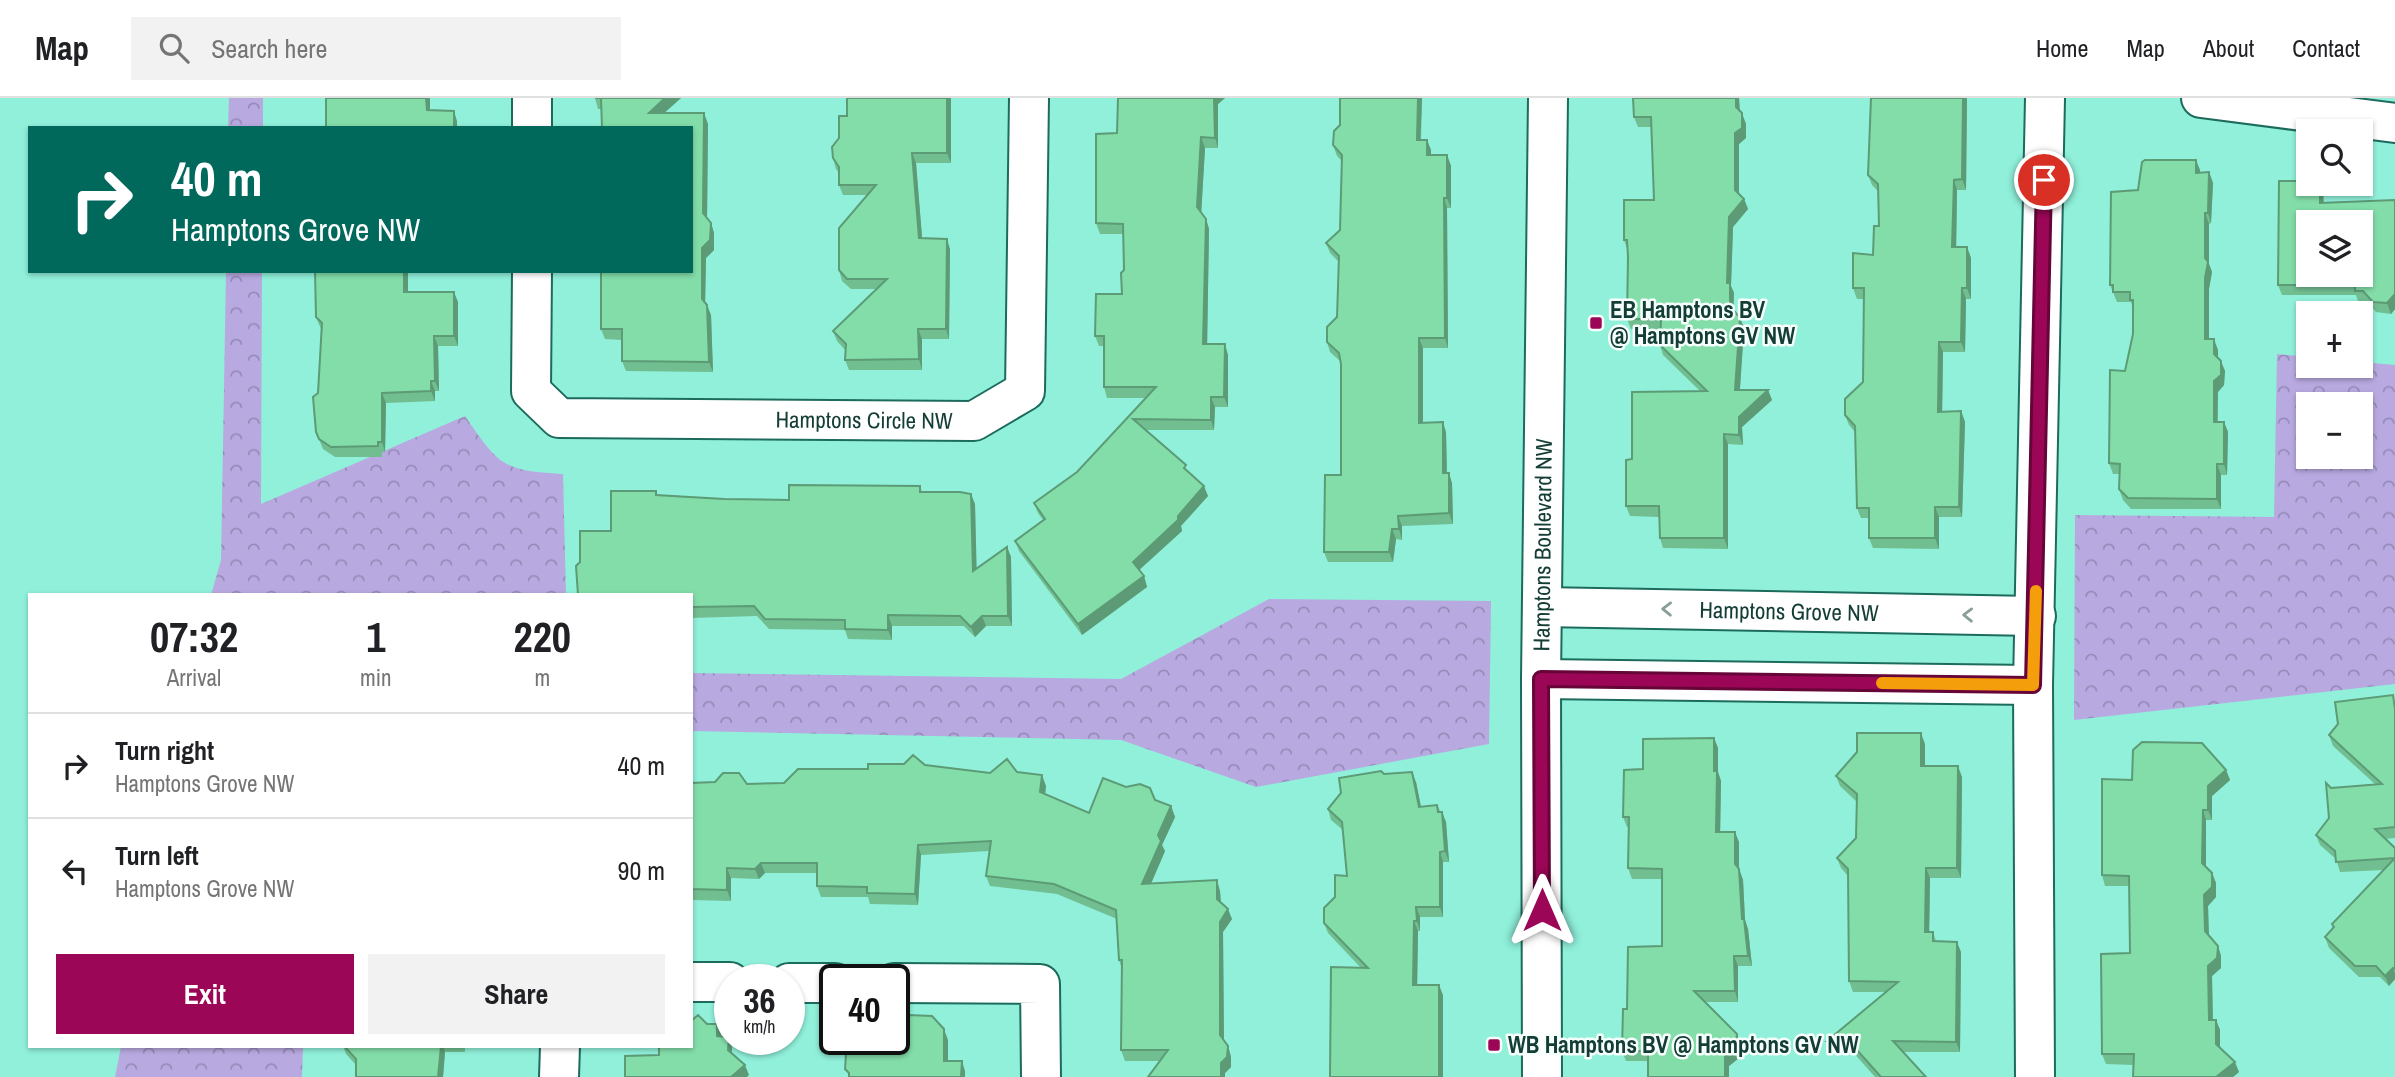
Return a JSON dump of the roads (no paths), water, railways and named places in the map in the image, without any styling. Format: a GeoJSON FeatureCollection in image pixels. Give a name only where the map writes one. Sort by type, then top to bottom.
{"type":"FeatureCollection","features":[{"type":"Feature","properties":{"kind":"street"},"geometry":{"type":"LineString","coordinates":[[532,98],[532,126]]}},
{"type":"Feature","properties":{"kind":"street","name":"Hamptons Circle NW"},"geometry":{"type":"LineString","coordinates":[[531,273],[531,391],[559,418],[974,421],[1025,391],[1029,98]]}},
{"type":"Feature","properties":{"kind":"street","name":"Hamptons Boulevard NW"},"geometry":{"type":"LineString","coordinates":[[1542,1077],[1541,679],[1548,98]]}},
{"type":"Feature","properties":{"kind":"street"},"geometry":{"type":"LineString","coordinates":[[2035,1077],[2033,685],[2045,98]]}},
{"type":"Feature","properties":{"kind":"street"},"geometry":{"type":"LineString","coordinates":[[2201,98],[2395,123]]}},
{"type":"Feature","properties":{"kind":"street","name":"Hamptons Grove NW"},"geometry":{"type":"LineString","coordinates":[[1542,607],[2036,616]]}},
{"type":"Feature","properties":{"kind":"street"},"geometry":{"type":"LineString","coordinates":[[1541,679],[2033,685]]}},
{"type":"Feature","properties":{"kind":"street"},"geometry":{"type":"LineString","coordinates":[[693,982],[714,982]]}},
{"type":"Feature","properties":{"kind":"street"},"geometry":{"type":"LineString","coordinates":[[910,983],[1040,984],[1041,1077]]}},
{"type":"Feature","properties":{"kind":"street"},"geometry":{"type":"LineString","coordinates":[[559,1077],[560,1048]]}},
{"type":"Feature","properties":{"kind":"place","name":"EB Hamptons BV @ Hamptons GV NW"},"geometry":{"type":"Point","coordinates":[1596,323]}},
{"type":"Feature","properties":{"kind":"place","name":"WB Hamptons BV @ Hamptons GV NW"},"geometry":{"type":"Point","coordinates":[1494,1045]}}]}
